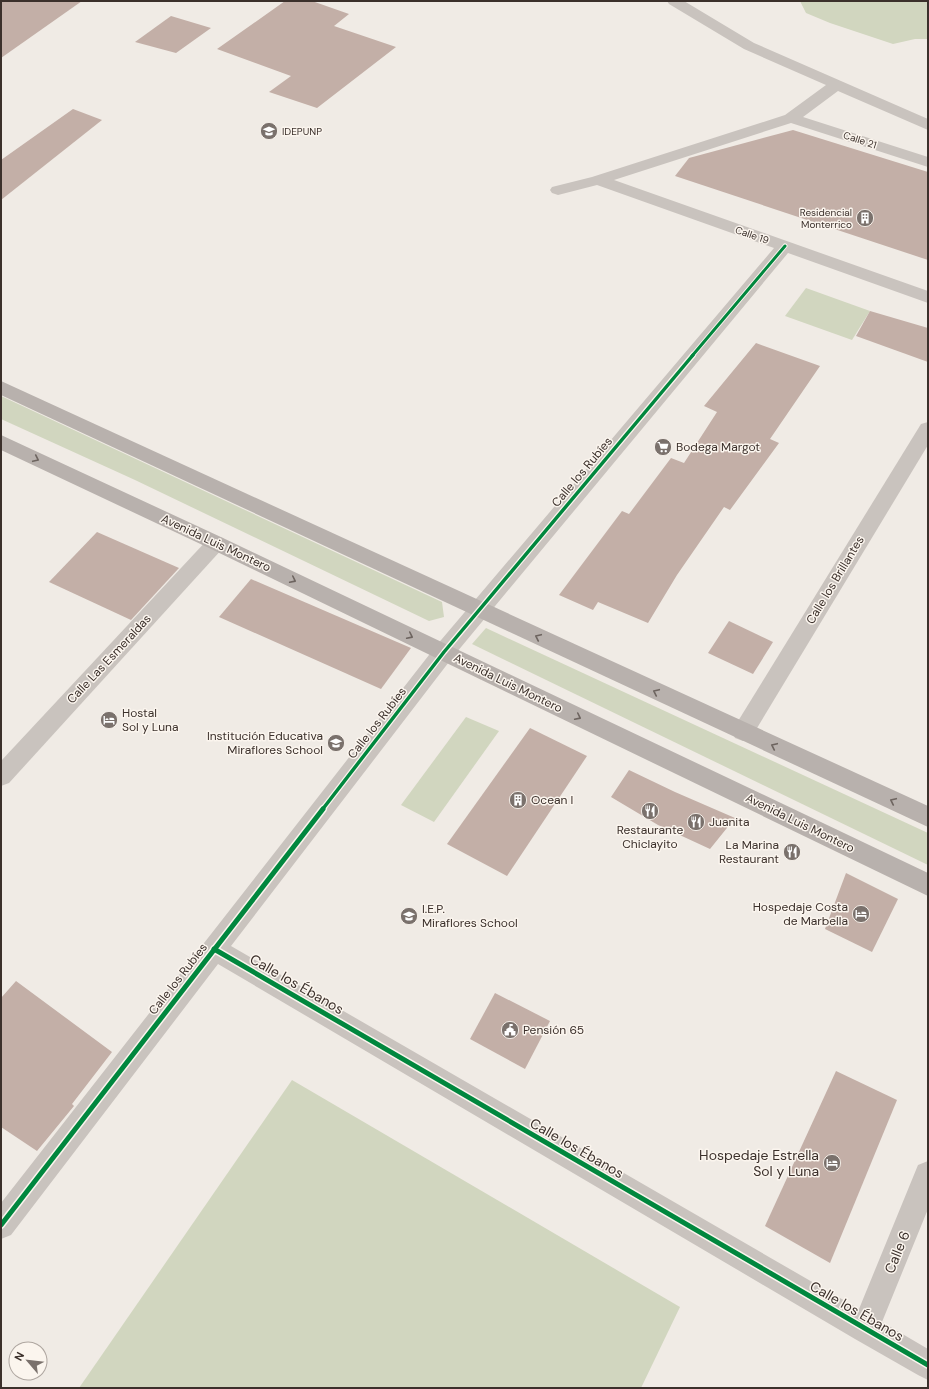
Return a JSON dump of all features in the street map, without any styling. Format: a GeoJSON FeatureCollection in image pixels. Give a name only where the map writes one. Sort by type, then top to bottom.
{"type":"FeatureCollection","features":[{"type":"Feature","properties":{"kind":"main road"},"geometry":{"type":"LineString","coordinates":[[1,387],[928,817]]}},
{"type":"Feature","properties":{"kind":"main road","name":"Avenida Luis Montero"},"geometry":{"type":"LineString","coordinates":[[1,442],[216,543],[928,885]]}},
{"type":"Feature","properties":{"kind":"street"},"geometry":{"type":"LineString","coordinates":[[674,1],[749,46],[928,125]]}},
{"type":"Feature","properties":{"kind":"street"},"geometry":{"type":"LineString","coordinates":[[558,190],[598,180],[791,118],[836,85]]}},
{"type":"Feature","properties":{"kind":"street","name":"Calle 21"},"geometry":{"type":"LineString","coordinates":[[791,118],[928,162]]}},
{"type":"Feature","properties":{"kind":"street","name":"Calle 19"},"geometry":{"type":"LineString","coordinates":[[598,180],[928,297]]}},
{"type":"Feature","properties":{"kind":"street","name":"Calle los Rubíes"},"geometry":{"type":"LineString","coordinates":[[1,1225],[444,652],[785,246]]}},
{"type":"Feature","properties":{"kind":"street","name":"Calle los Brillantes"},"geometry":{"type":"LineString","coordinates":[[743,732],[928,429]]}},
{"type":"Feature","properties":{"kind":"street","name":"Calle Las Esmeraldas"},"geometry":{"type":"LineString","coordinates":[[1,776],[216,543]]}},
{"type":"Feature","properties":{"kind":"street","name":"Calle los Ébanos"},"geometry":{"type":"LineString","coordinates":[[214,949],[928,1365]]}},
{"type":"Feature","properties":{"kind":"street","name":"Calle 6"},"geometry":{"type":"LineString","coordinates":[[865,1329],[928,1175]]}},
{"type":"Feature","properties":{"kind":"green space"},"geometry":{"type":"Polygon","coordinates":[[[800,1],[928,1],[928,39],[915,39],[893,44],[830,23],[806,13],[800,1]]]}},
{"type":"Feature","properties":{"kind":"green space"},"geometry":{"type":"Polygon","coordinates":[[[806,288],[870,311],[852,340],[785,316],[806,288]]]}},
{"type":"Feature","properties":{"kind":"green space"},"geometry":{"type":"Polygon","coordinates":[[[1,396],[442,602],[444,617],[429,621],[135,480],[1,419],[1,396]]]}},
{"type":"Feature","properties":{"kind":"green space"},"geometry":{"type":"Polygon","coordinates":[[[486,628],[928,833],[928,865],[472,644],[486,628]]]}},
{"type":"Feature","properties":{"kind":"green space"},"geometry":{"type":"Polygon","coordinates":[[[466,717],[499,731],[434,822],[401,805],[466,717]]]}},
{"type":"Feature","properties":{"kind":"green space"},"geometry":{"type":"Polygon","coordinates":[[[292,1080],[680,1307],[641,1388],[79,1388],[292,1080]]]}},
{"type":"Feature","properties":{"kind":"building"},"geometry":{"type":"Polygon","coordinates":[[[1,1],[82,1],[1,58],[1,1]]]}},
{"type":"Feature","properties":{"kind":"building"},"geometry":{"type":"Polygon","coordinates":[[[285,1],[312,1],[349,14],[334,26],[396,47],[317,108],[269,92],[291,76],[217,49],[285,1]]]}},
{"type":"Feature","properties":{"kind":"building"},"geometry":{"type":"Polygon","coordinates":[[[171,16],[211,28],[176,53],[135,42],[171,16]]]}},
{"type":"Feature","properties":{"kind":"building"},"geometry":{"type":"Polygon","coordinates":[[[73,109],[102,120],[1,200],[1,160],[73,109]]]}},
{"type":"Feature","properties":{"kind":"building","name":"Residencial Monterrico"},"geometry":{"type":"Polygon","coordinates":[[[793,130],[928,172],[928,260],[675,176],[689,158],[793,130]]]}},
{"type":"Feature","properties":{"kind":"building"},"geometry":{"type":"Polygon","coordinates":[[[870,311],[928,328],[928,362],[856,336],[870,311]]]}},
{"type":"Feature","properties":{"kind":"building"},"geometry":{"type":"Polygon","coordinates":[[[756,343],[820,366],[770,439],[779,443],[730,510],[724,507],[677,575],[648,623],[598,602],[593,610],[559,595],[622,511],[629,514],[671,458],[684,463],[717,412],[704,406],[756,343]]]}},
{"type":"Feature","properties":{"kind":"building"},"geometry":{"type":"Polygon","coordinates":[[[97,532],[179,568],[131,620],[49,582],[97,532]]]}},
{"type":"Feature","properties":{"kind":"building"},"geometry":{"type":"Polygon","coordinates":[[[251,579],[411,648],[381,689],[219,617],[251,579]]]}},
{"type":"Feature","properties":{"kind":"building"},"geometry":{"type":"Polygon","coordinates":[[[729,621],[773,642],[753,674],[708,653],[729,621]]]}},
{"type":"Feature","properties":{"kind":"building","name":"Ocean I"},"geometry":{"type":"Polygon","coordinates":[[[530,728],[587,756],[507,876],[447,844],[530,728]]]}},
{"type":"Feature","properties":{"kind":"building"},"geometry":{"type":"Polygon","coordinates":[[[629,770],[735,818],[710,849],[658,825],[611,797],[629,770]]]}},
{"type":"Feature","properties":{"kind":"building","name":"Hospedaje Costa de Marbella"},"geometry":{"type":"Polygon","coordinates":[[[846,873],[898,899],[872,952],[825,929],[846,873]]]}},
{"type":"Feature","properties":{"kind":"building"},"geometry":{"type":"Polygon","coordinates":[[[16,981],[112,1052],[72,1104],[74,1106],[37,1151],[1,1127],[1,998],[16,981]]]}},
{"type":"Feature","properties":{"kind":"building","name":"Pensión 65"},"geometry":{"type":"Polygon","coordinates":[[[495,993],[550,1021],[525,1069],[470,1039],[495,993]]]}},
{"type":"Feature","properties":{"kind":"building","name":"Hospedaje Estrella Sol y Luna"},"geometry":{"type":"Polygon","coordinates":[[[836,1071],[897,1100],[830,1263],[765,1226],[836,1071]]]}},
{"type":"Feature","properties":{"kind":"cycle path"},"geometry":{"type":"LineString","coordinates":[[1,1225],[444,652],[785,246]]}},
{"type":"Feature","properties":{"kind":"cycle path"},"geometry":{"type":"LineString","coordinates":[[214,949],[928,1365]]}},
{"type":"Feature","properties":{"kind":"place","name":"IDEPUNP"},"geometry":{"type":"Point","coordinates":[269,131]}},
{"type":"Feature","properties":{"kind":"place","name":"Residencial Monterrico"},"geometry":{"type":"Point","coordinates":[865,218]}},
{"type":"Feature","properties":{"kind":"place","name":"Bodega Margot"},"geometry":{"type":"Point","coordinates":[663,447]}},
{"type":"Feature","properties":{"kind":"place","name":"Hostal Sol y Luna"},"geometry":{"type":"Point","coordinates":[109,720]}},
{"type":"Feature","properties":{"kind":"place","name":"Institución Educativa Miraflores School"},"geometry":{"type":"Point","coordinates":[336,743]}},
{"type":"Feature","properties":{"kind":"place","name":"Ocean I"},"geometry":{"type":"Point","coordinates":[518,800]}},
{"type":"Feature","properties":{"kind":"place","name":"Restaurante Chiclayito"},"geometry":{"type":"Point","coordinates":[650,811]}},
{"type":"Feature","properties":{"kind":"place","name":"Juanita"},"geometry":{"type":"Point","coordinates":[696,822]}},
{"type":"Feature","properties":{"kind":"place","name":"La Marina Restaurant"},"geometry":{"type":"Point","coordinates":[792,852]}},
{"type":"Feature","properties":{"kind":"place","name":"Hospedaje Costa de Marbella"},"geometry":{"type":"Point","coordinates":[861,914]}},
{"type":"Feature","properties":{"kind":"place","name":"I.E.P. Miraflores School"},"geometry":{"type":"Point","coordinates":[409,916]}},
{"type":"Feature","properties":{"kind":"place","name":"Pensión 65"},"geometry":{"type":"Point","coordinates":[510,1030]}},
{"type":"Feature","properties":{"kind":"place","name":"Hospedaje Estrella Sol y Luna"},"geometry":{"type":"Point","coordinates":[832,1163]}}]}
